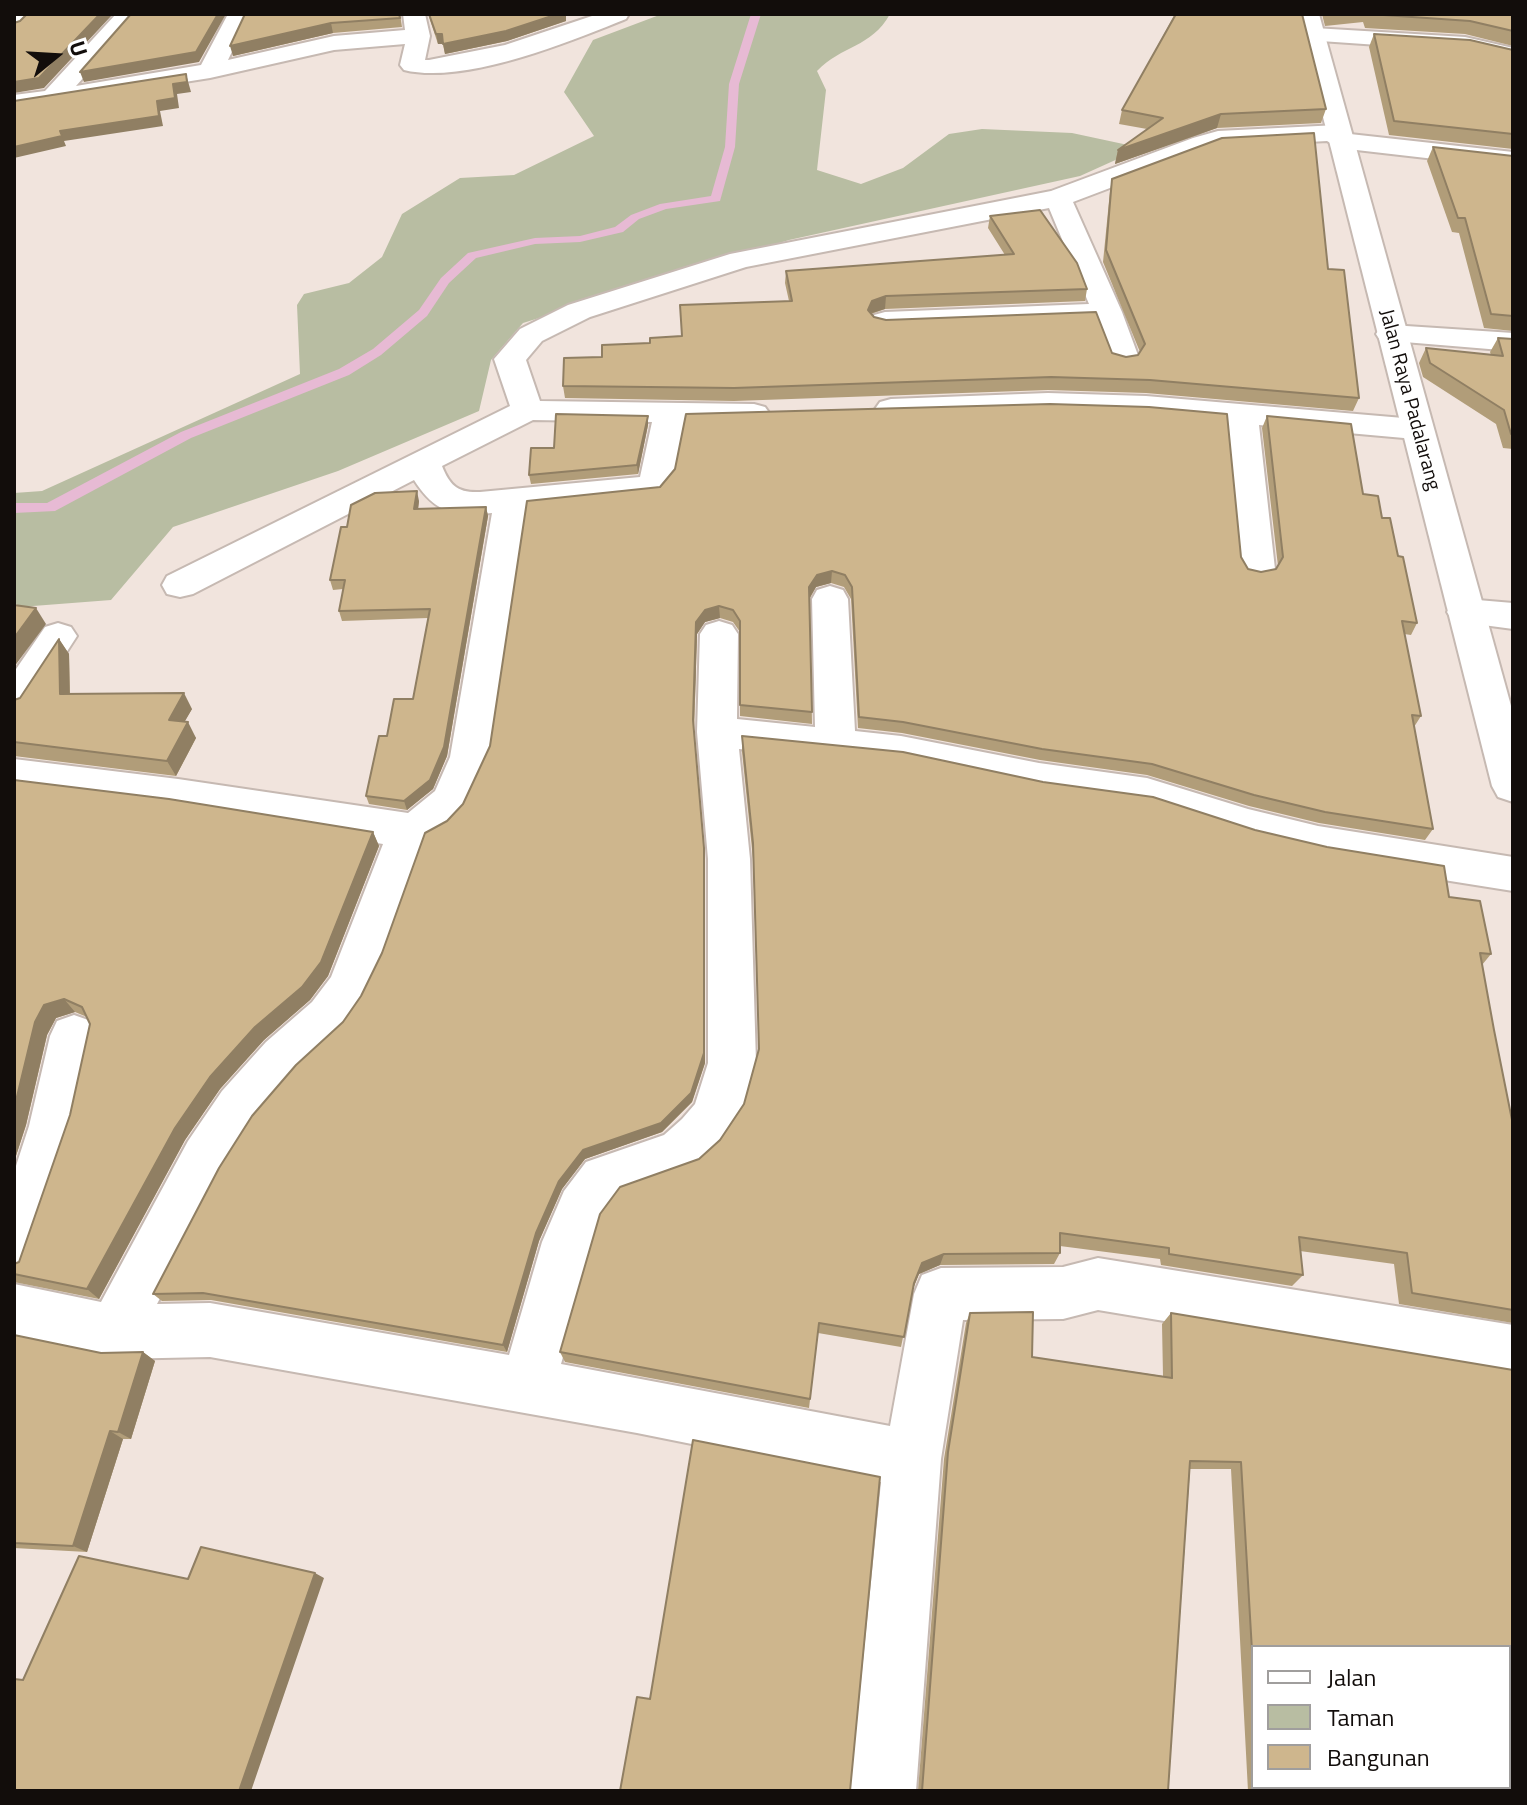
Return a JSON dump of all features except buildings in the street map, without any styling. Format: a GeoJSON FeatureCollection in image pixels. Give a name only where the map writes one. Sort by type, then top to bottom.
{"type":"FeatureCollection","features":[{"type":"Feature","properties":{"kind":"main road"},"geometry":{"type":"LineString","coordinates":[[14,24],[25,14]]}},
{"type":"Feature","properties":{"kind":"main road"},"geometry":{"type":"LineString","coordinates":[[52,98],[129,14]]}},
{"type":"Feature","properties":{"kind":"main road"},"geometry":{"type":"LineString","coordinates":[[210,71],[239,14]]}},
{"type":"Feature","properties":{"kind":"main road"},"geometry":{"type":"LineString","coordinates":[[333,14],[334,43]]}},
{"type":"Feature","properties":{"kind":"main road"},"geometry":{"type":"LineString","coordinates":[[14,102],[210,71],[416,25],[412,65],[426,68],[485,58],[618,14]]}},
{"type":"Feature","properties":{"kind":"main road"},"geometry":{"type":"LineString","coordinates":[[1311,24],[1465,44],[1513,55]]}},
{"type":"Feature","properties":{"kind":"main road","name":"Jalan Raya Padalarang"},"geometry":{"type":"LineString","coordinates":[[1311,24],[1415,429],[1513,786]]}},
{"type":"Feature","properties":{"kind":"main road"},"geometry":{"type":"LineString","coordinates":[[527,410],[510,359],[531,335],[579,311],[740,260],[1058,198],[1218,139],[1339,136],[1513,160]]}},
{"type":"Feature","properties":{"kind":"main road"},"geometry":{"type":"LineString","coordinates":[[1058,198],[1107,312],[1123,358]]}},
{"type":"Feature","properties":{"kind":"main road"},"geometry":{"type":"LineString","coordinates":[[885,321],[1107,312]]}},
{"type":"Feature","properties":{"kind":"main road"},"geometry":{"type":"LineString","coordinates":[[1393,342],[1513,342]]}},
{"type":"Feature","properties":{"kind":"main road"},"geometry":{"type":"LineString","coordinates":[[1393,342],[1513,364]]}},
{"type":"Feature","properties":{"kind":"main road"},"geometry":{"type":"LineString","coordinates":[[854,410],[1048,403],[1146,406],[1415,429]]}},
{"type":"Feature","properties":{"kind":"main road"},"geometry":{"type":"LineString","coordinates":[[180,585],[527,410],[780,413]]}},
{"type":"Feature","properties":{"kind":"main road"},"geometry":{"type":"LineString","coordinates":[[423,462],[432,488],[443,499],[473,503],[647,489],[656,480],[670,413]]}},
{"type":"Feature","properties":{"kind":"main road"},"geometry":{"type":"LineString","coordinates":[[1242,416],[1257,569]]}},
{"type":"Feature","properties":{"kind":"main road"},"geometry":{"type":"LineString","coordinates":[[19,784],[178,795],[409,831],[437,818],[458,791],[470,757],[511,500]]}},
{"type":"Feature","properties":{"kind":"main road"},"geometry":{"type":"LineString","coordinates":[[830,599],[835,742]]}},
{"type":"Feature","properties":{"kind":"main road"},"geometry":{"type":"LineString","coordinates":[[1466,612],[1513,616]]}},
{"type":"Feature","properties":{"kind":"main road"},"geometry":{"type":"LineString","coordinates":[[527,1386],[568,1242],[582,1208],[604,1179],[680,1153],[716,1116],[726,1087],[732,1063],[729,859],[717,732],[719,634]]}},
{"type":"Feature","properties":{"kind":"main road"},"geometry":{"type":"LineString","coordinates":[[14,702],[58,636]]}},
{"type":"Feature","properties":{"kind":"main road"},"geometry":{"type":"LineString","coordinates":[[717,732],[901,751],[1039,779],[1147,794],[1248,826],[1318,843],[1513,874]]}},
{"type":"Feature","properties":{"kind":"main road"},"geometry":{"type":"LineString","coordinates":[[114,1332],[206,1158],[239,1107],[283,1057],[329,1016],[347,991],[361,962],[409,831]]}},
{"type":"Feature","properties":{"kind":"main road"},"geometry":{"type":"LineString","coordinates":[[14,1251],[54,1126],[74,1036]]}},
{"type":"Feature","properties":{"kind":"main road"},"geometry":{"type":"LineString","coordinates":[[883,1791],[912,1459],[941,1294],[1063,1293],[1098,1284],[1513,1352]]}},
{"type":"Feature","properties":{"kind":"main road"},"geometry":{"type":"LineString","coordinates":[[14,1311],[114,1332],[210,1330],[912,1459]]}},
{"type":"Feature","properties":{"kind":"green space"},"geometry":{"type":"Polygon","coordinates":[[[662,14],[890,14],[874,34],[817,71],[826,90],[817,170],[861,184],[903,168],[949,134],[982,129],[1072,133],[1142,148],[1080,176],[789,240],[523,323],[491,360],[479,411],[338,471],[173,527],[111,600],[20,607],[14,602],[14,493],[42,491],[300,374],[297,305],[304,294],[349,283],[382,257],[402,214],[460,178],[514,175],[594,136],[564,92],[593,40],[662,14]]]}},
{"type":"Feature","properties":{"kind":"waterway"},"geometry":{"type":"LineString","coordinates":[[14,508],[50,508],[186,435],[344,372],[377,352],[423,313],[445,281],[472,255],[535,241],[580,239],[619,230],[635,217],[664,206],[716,199],[730,147],[734,84],[756,14]]}}]}
